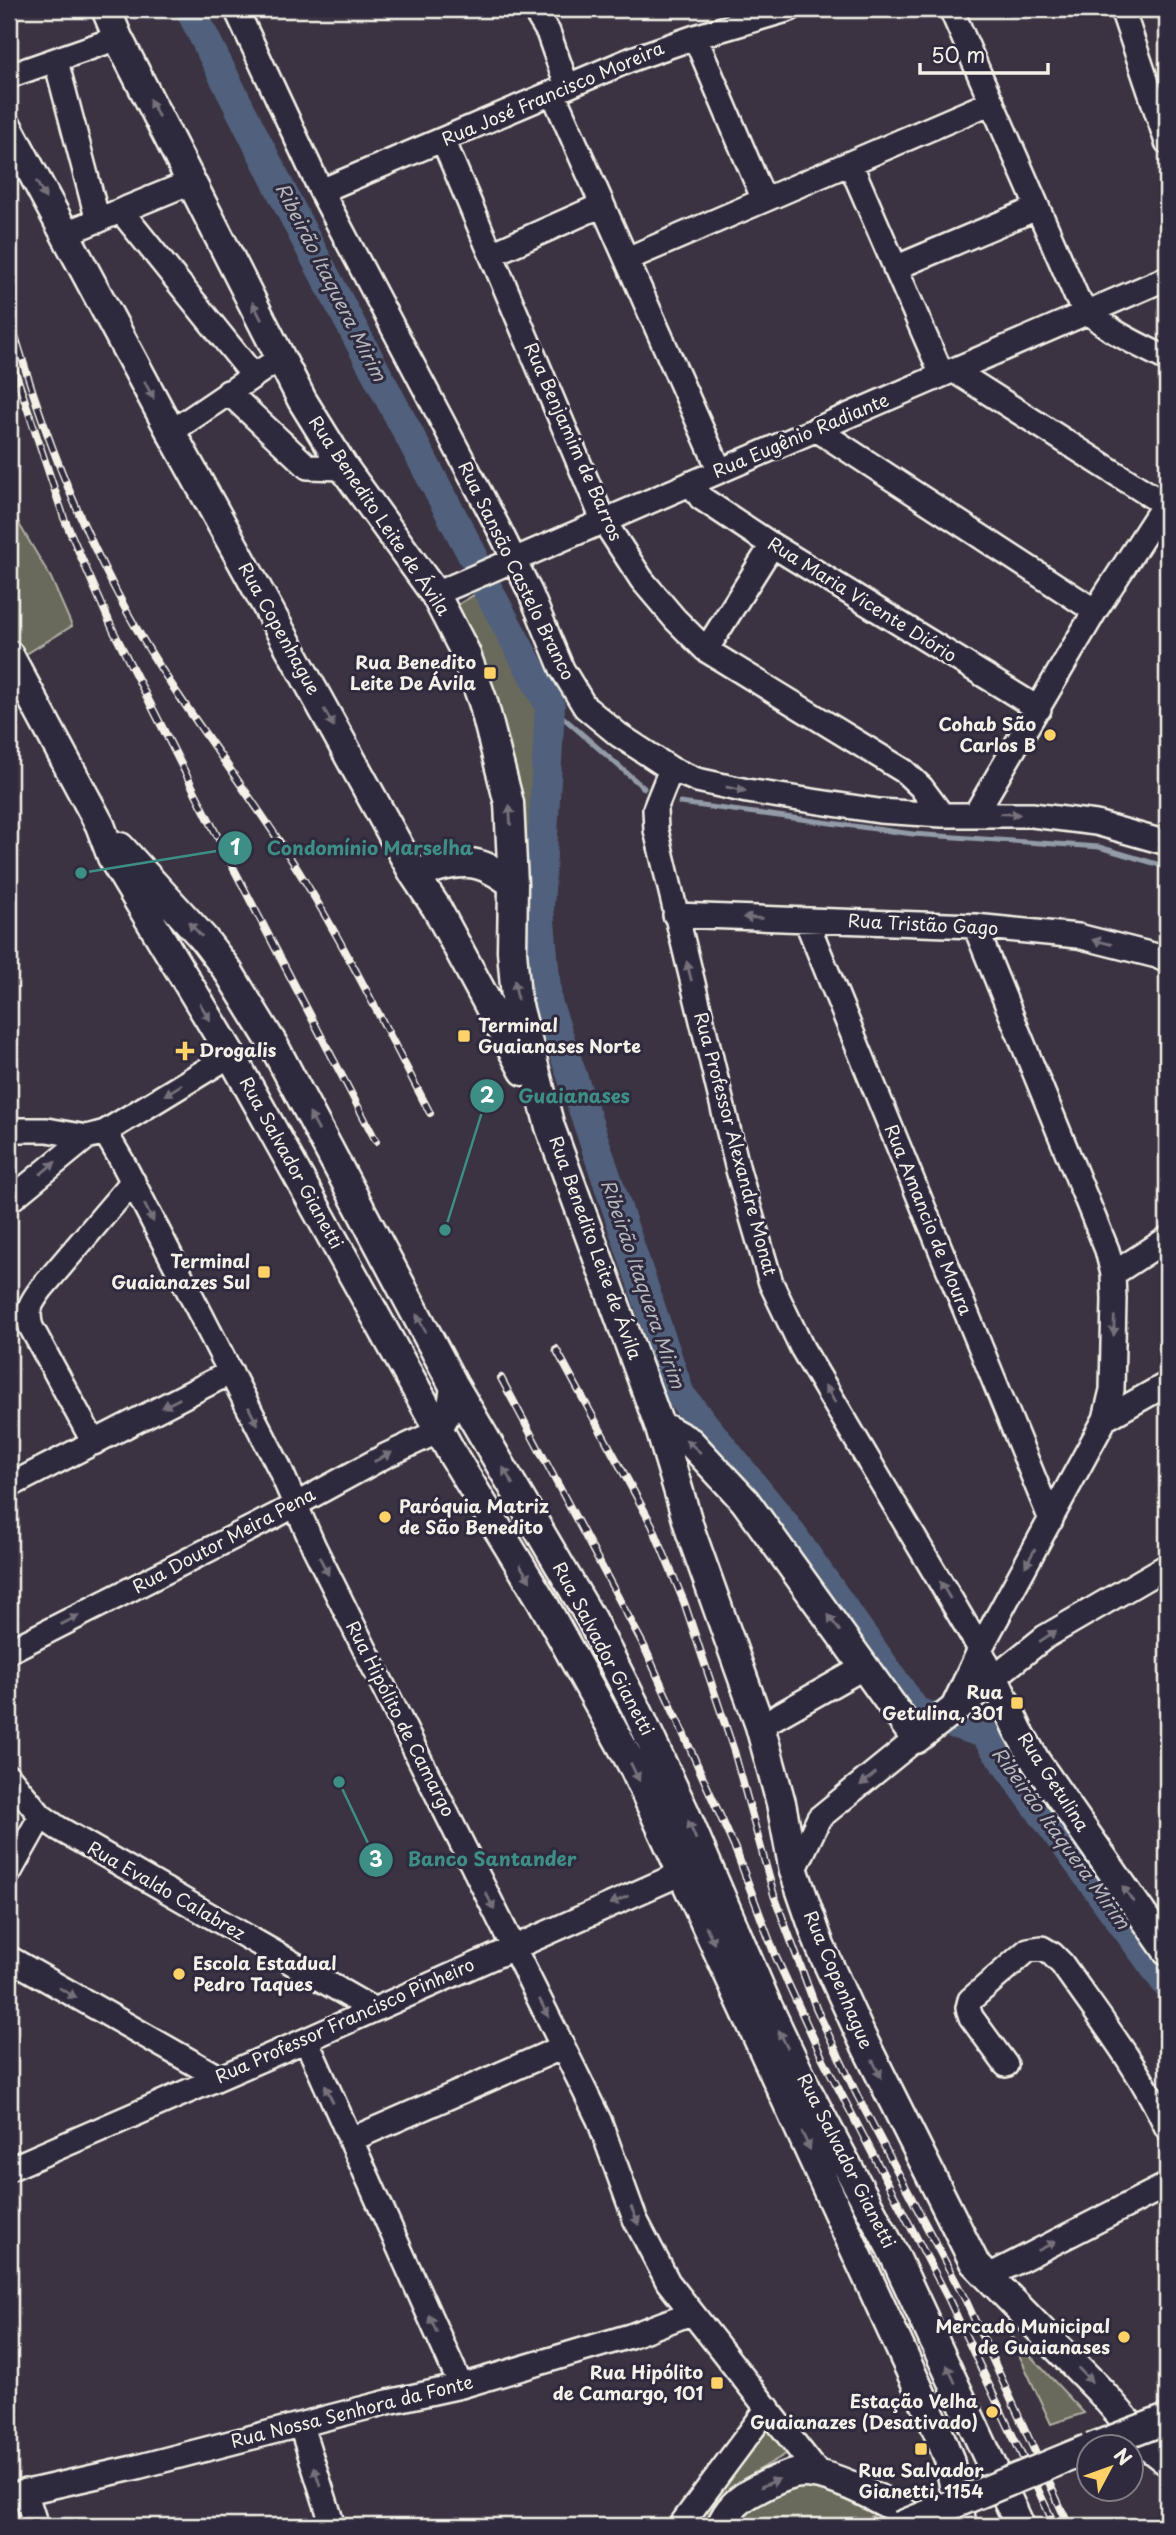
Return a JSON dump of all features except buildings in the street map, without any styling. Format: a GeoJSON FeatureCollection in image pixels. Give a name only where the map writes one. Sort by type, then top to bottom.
{"type":"FeatureCollection","features":[{"type":"Feature","properties":{"kind":"main road","name":"Rua Benedito Leite de Ávila"},"geometry":{"type":"LineString","coordinates":[[106,9],[118,38],[302,400],[344,468],[435,594],[465,653],[483,702],[509,803],[516,999],[550,1127],[659,1425]]}},
{"type":"Feature","properties":{"kind":"main road","name":"Rua Copenhague"},"geometry":{"type":"LineString","coordinates":[[9,130],[171,432],[414,874],[436,907],[527,1077],[540,1112],[550,1127]]}},
{"type":"Feature","properties":{"kind":"main road","name":"Rua Salvador Gianetti"},"geometry":{"type":"LineString","coordinates":[[9,655],[100,825],[112,857],[231,1055],[439,1431],[542,1601],[634,1768],[933,2420],[949,2459],[962,2526]]}},
{"type":"Feature","properties":{"kind":"main road","name":"Rua Salvador Gianetti"},"geometry":{"type":"LineString","coordinates":[[100,825],[204,938],[228,971],[278,1054],[453,1384],[591,1619],[685,1813],[766,2005],[808,2092],[898,2262],[1017,2523]]}},
{"type":"Feature","properties":{"kind":"main road"},"geometry":{"type":"LineString","coordinates":[[414,874],[451,864],[473,862],[488,866],[513,884]]}},
{"type":"Feature","properties":{"kind":"main road"},"geometry":{"type":"LineString","coordinates":[[436,907],[451,864]]}},
{"type":"Feature","properties":{"kind":"main road"},"geometry":{"type":"LineString","coordinates":[[459,950],[487,953],[497,950],[513,937]]}},
{"type":"Feature","properties":{"kind":"main road"},"geometry":{"type":"LineString","coordinates":[[231,1055],[253,1047],[278,1054]]}},
{"type":"Feature","properties":{"kind":"main road","name":"Rua Copenhague"},"geometry":{"type":"LineString","coordinates":[[659,1425],[691,1533],[760,1726],[781,1802],[794,1871],[820,1946],[862,2038],[974,2262],[986,2277],[1165,2453]]}},
{"type":"Feature","properties":{"kind":"main road"},"geometry":{"type":"LineString","coordinates":[[659,1425],[690,1442],[745,1501],[866,1667],[934,1724],[994,1678]]}},
{"type":"Feature","properties":{"kind":"main road","name":"Rua Getulina"},"geometry":{"type":"LineString","coordinates":[[994,1678],[1036,1762],[1167,1950]]}},
{"type":"Feature","properties":{"kind":"main road"},"geometry":{"type":"LineString","coordinates":[[1127,2434],[1167,2419]]}},
{"type":"Feature","properties":{"kind":"main road"},"geometry":{"type":"LineString","coordinates":[[1144,2453],[1165,2453]]}},
{"type":"Feature","properties":{"kind":"main road"},"geometry":{"type":"LineString","coordinates":[[899,2520],[1074,2454]]}},
{"type":"Feature","properties":{"kind":"main road"},"geometry":{"type":"LineString","coordinates":[[721,2526],[731,2508],[745,2496],[795,2474],[818,2473],[846,2484],[899,2520],[929,2526]]}},
{"type":"Feature","properties":{"kind":"main road"},"geometry":{"type":"LineString","coordinates":[[948,2526],[1074,2475]]}},
{"type":"Feature","properties":{"kind":"street","name":"Rua Sansão Castelo Branco"},"geometry":{"type":"LineString","coordinates":[[236,9],[321,191],[507,562],[530,592],[562,669],[585,707],[667,777],[879,811],[942,815],[1032,815],[1096,823],[1167,843]]}},
{"type":"Feature","properties":{"kind":"street"},"geometry":{"type":"LineString","coordinates":[[534,9],[548,32],[560,90],[603,205],[720,471]]}},
{"type":"Feature","properties":{"kind":"street","name":"Rua José Francisco Moreira"},"geometry":{"type":"LineString","coordinates":[[321,191],[632,59],[790,9]]}},
{"type":"Feature","properties":{"kind":"street"},"geometry":{"type":"LineString","coordinates":[[951,9],[1068,280],[1087,313],[1167,359]]}},
{"type":"Feature","properties":{"kind":"street"},"geometry":{"type":"LineString","coordinates":[[1122,9],[1165,129]]}},
{"type":"Feature","properties":{"kind":"street"},"geometry":{"type":"LineString","coordinates":[[695,37],[764,200]]}},
{"type":"Feature","properties":{"kind":"street"},"geometry":{"type":"LineString","coordinates":[[9,76],[118,38]]}},
{"type":"Feature","properties":{"kind":"street"},"geometry":{"type":"LineString","coordinates":[[56,61],[98,221]]}},
{"type":"Feature","properties":{"kind":"street"},"geometry":{"type":"LineString","coordinates":[[627,259],[992,102]]}},
{"type":"Feature","properties":{"kind":"street","name":"Rua Benjamim de Barros"},"geometry":{"type":"LineString","coordinates":[[443,140],[603,520],[642,580],[706,650],[904,771],[921,787],[942,815]]}},
{"type":"Feature","properties":{"kind":"street"},"geometry":{"type":"LineString","coordinates":[[850,163],[895,268],[947,373],[1166,503],[1095,611],[976,813]]}},
{"type":"Feature","properties":{"kind":"street"},"geometry":{"type":"LineString","coordinates":[[64,234],[191,182]]}},
{"type":"Feature","properties":{"kind":"street"},"geometry":{"type":"LineString","coordinates":[[492,254],[603,205]]}},
{"type":"Feature","properties":{"kind":"street"},"geometry":{"type":"LineString","coordinates":[[895,268],[1037,208]]}},
{"type":"Feature","properties":{"kind":"street"},"geometry":{"type":"LineString","coordinates":[[121,211],[253,375]]}},
{"type":"Feature","properties":{"kind":"street","name":"Rua Eugênio Radiante"},"geometry":{"type":"LineString","coordinates":[[435,594],[1167,278]]}},
{"type":"Feature","properties":{"kind":"street"},"geometry":{"type":"LineString","coordinates":[[171,432],[280,358]]}},
{"type":"Feature","properties":{"kind":"street"},"geometry":{"type":"LineString","coordinates":[[228,393],[308,467],[344,468]]}},
{"type":"Feature","properties":{"kind":"street"},"geometry":{"type":"LineString","coordinates":[[816,429],[1095,611]]}},
{"type":"Feature","properties":{"kind":"street","name":"Rua Maria Vicente Diório"},"geometry":{"type":"LineString","coordinates":[[691,483],[701,498],[772,545],[1039,709]]}},
{"type":"Feature","properties":{"kind":"street"},"geometry":{"type":"LineString","coordinates":[[706,650],[772,545]]}},
{"type":"Feature","properties":{"kind":"street","name":"Rua Professor Alexandre Monat"},"geometry":{"type":"LineString","coordinates":[[667,777],[655,808],[656,830],[738,1170],[771,1283],[802,1348],[980,1649],[994,1678]]}},
{"type":"Feature","properties":{"kind":"street","name":"Rua Tristão Gago"},"geometry":{"type":"LineString","coordinates":[[675,915],[975,926],[1078,936],[1157,956],[1167,961]]}},
{"type":"Feature","properties":{"kind":"street","name":"Rua Amancio de Moura"},"geometry":{"type":"LineString","coordinates":[[806,920],[1051,1520]]}},
{"type":"Feature","properties":{"kind":"street"},"geometry":{"type":"LineString","coordinates":[[794,1871],[819,1818],[934,1724],[980,1649],[1105,1419],[1112,1390],[1114,1299],[1113,1274],[1107,1250],[975,926]]}},
{"type":"Feature","properties":{"kind":"street"},"geometry":{"type":"LineString","coordinates":[[9,1201],[96,1134],[231,1055]]}},
{"type":"Feature","properties":{"kind":"street"},"geometry":{"type":"LineString","coordinates":[[9,1130],[96,1134]]}},
{"type":"Feature","properties":{"kind":"street","name":"Rua Hipólito de Camargo"},"geometry":{"type":"LineString","coordinates":[[96,1134],[133,1181],[279,1466],[294,1504],[599,2120],[635,2219],[668,2281],[818,2473]]}},
{"type":"Feature","properties":{"kind":"street"},"geometry":{"type":"LineString","coordinates":[[94,1444],[31,1326],[27,1313],[41,1289],[133,1181]]}},
{"type":"Feature","properties":{"kind":"street"},"geometry":{"type":"LineString","coordinates":[[1113,1274],[1167,1239]]}},
{"type":"Feature","properties":{"kind":"street"},"geometry":{"type":"LineString","coordinates":[[9,1486],[231,1372]]}},
{"type":"Feature","properties":{"kind":"street"},"geometry":{"type":"LineString","coordinates":[[439,1431],[448,1415],[453,1384]]}},
{"type":"Feature","properties":{"kind":"street"},"geometry":{"type":"LineString","coordinates":[[1105,1419],[1167,1384]]}},
{"type":"Feature","properties":{"kind":"street","name":"Rua Doutor Meira Pena"},"geometry":{"type":"LineString","coordinates":[[9,1651],[275,1516],[385,1456],[439,1431]]}},
{"type":"Feature","properties":{"kind":"street"},"geometry":{"type":"LineString","coordinates":[[994,1678],[1056,1630],[1167,1566]]}},
{"type":"Feature","properties":{"kind":"street"},"geometry":{"type":"LineString","coordinates":[[993,1625],[1005,1645],[1023,1654]]}},
{"type":"Feature","properties":{"kind":"street"},"geometry":{"type":"LineString","coordinates":[[760,1726],[866,1667]]}},
{"type":"Feature","properties":{"kind":"street","name":"Rua Evaldo Calabrez"},"geometry":{"type":"LineString","coordinates":[[9,1777],[41,1816],[58,1828],[374,2010]]}},
{"type":"Feature","properties":{"kind":"street"},"geometry":{"type":"LineString","coordinates":[[781,1802],[793,1815],[808,1820],[819,1818]]}},
{"type":"Feature","properties":{"kind":"street"},"geometry":{"type":"LineString","coordinates":[[9,1873],[41,1816]]}},
{"type":"Feature","properties":{"kind":"street","name":"Rua Professor Francisco Pinheiro"},"geometry":{"type":"LineString","coordinates":[[9,2169],[682,1873]]}},
{"type":"Feature","properties":{"kind":"street"},"geometry":{"type":"LineString","coordinates":[[1006,2065],[971,2017],[968,2008],[970,2000],[1028,1950],[1042,1948],[1062,1964],[1125,2054],[1157,2106],[1167,2128]]}},
{"type":"Feature","properties":{"kind":"street"},"geometry":{"type":"LineString","coordinates":[[9,1958],[218,2077]]}},
{"type":"Feature","properties":{"kind":"street"},"geometry":{"type":"LineString","coordinates":[[306,2040],[461,2386]]}},
{"type":"Feature","properties":{"kind":"street"},"geometry":{"type":"LineString","coordinates":[[350,2140],[563,2047]]}},
{"type":"Feature","properties":{"kind":"street"},"geometry":{"type":"LineString","coordinates":[[986,2277],[1167,2185]]}},
{"type":"Feature","properties":{"kind":"street","name":"Rua Nossa Senhora da Fonte"},"geometry":{"type":"LineString","coordinates":[[17,2494],[134,2468],[388,2402],[461,2386],[630,2336],[691,2313]]}},
{"type":"Feature","properties":{"kind":"street"},"geometry":{"type":"LineString","coordinates":[[680,2526],[768,2408]]}},
{"type":"Feature","properties":{"kind":"street"},"geometry":{"type":"LineString","coordinates":[[301,2426],[333,2526]]}},
{"type":"Feature","properties":{"kind":"street"},"geometry":{"type":"LineString","coordinates":[[17,2494],[36,2526]]}},
{"type":"Feature","properties":{"kind":"green space"},"geometry":{"type":"Polygon","coordinates":[[[9,507],[51,578],[72,626],[21,657],[9,636],[9,507]]]}},
{"type":"Feature","properties":{"kind":"green space"},"geometry":{"type":"Polygon","coordinates":[[[484,589],[543,703],[545,716],[537,771],[527,893],[520,892],[454,607],[484,589]]]}},
{"type":"Feature","properties":{"kind":"green space"},"geometry":{"type":"Polygon","coordinates":[[[1009,2333],[1084,2413],[1051,2424],[1009,2333]]]}},
{"type":"Feature","properties":{"kind":"green space"},"geometry":{"type":"Polygon","coordinates":[[[766,2422],[791,2451],[735,2484],[714,2504],[704,2526],[687,2526],[766,2422]]]}},
{"type":"Feature","properties":{"kind":"green space"},"geometry":{"type":"Polygon","coordinates":[[[783,2486],[823,2486],[877,2514],[852,2526],[731,2526],[735,2516],[783,2486]]]}},
{"type":"Feature","properties":{"kind":"waterway","name":"Ribeirão Itaquera Mirim"},"geometry":{"type":"LineString","coordinates":[[190,9],[304,236],[473,556]]}},
{"type":"Feature","properties":{"kind":"waterway","name":"Ribeirão Itaquera Mirim"},"geometry":{"type":"LineString","coordinates":[[488,590],[550,706],[539,909],[547,1002],[680,1395],[785,1525],[916,1712],[984,1733],[1167,1984]]}},
{"type":"Feature","properties":{"kind":"waterway"},"geometry":{"type":"LineString","coordinates":[[550,706],[644,788]]}},
{"type":"Feature","properties":{"kind":"waterway"},"geometry":{"type":"LineString","coordinates":[[680,803],[913,834],[1099,847],[1167,867]]}},
{"type":"Feature","properties":{"kind":"railway"},"geometry":{"type":"LineString","coordinates":[[9,314],[53,450],[90,538],[133,623],[193,717],[301,875],[367,992],[430,1113]]}},
{"type":"Feature","properties":{"kind":"railway"},"geometry":{"type":"LineString","coordinates":[[9,353],[64,518],[113,630],[376,1141]]}},
{"type":"Feature","properties":{"kind":"railway"},"geometry":{"type":"LineString","coordinates":[[556,1349],[652,1525],[684,1602],[734,1751],[774,1895],[816,2008],[857,2095],[966,2301],[1069,2526]]}},
{"type":"Feature","properties":{"kind":"railway"},"geometry":{"type":"LineString","coordinates":[[501,1378],[644,1646],[736,1851],[775,1955],[822,2057],[949,2300],[1055,2526]]}},
{"type":"Feature","properties":{"kind":"place","name":"Rua Benedito Leite De Ávila"},"geometry":{"type":"Point","coordinates":[490,673]}},
{"type":"Feature","properties":{"kind":"place","name":"Cohab São Carlos B"},"geometry":{"type":"Point","coordinates":[1050,735]}},
{"type":"Feature","properties":{"kind":"place","name":"Condomínio Marselha"},"geometry":{"type":"Point","coordinates":[81,873]}},
{"type":"Feature","properties":{"kind":"place","name":"Terminal Guaianases Norte"},"geometry":{"type":"Point","coordinates":[464,1036]}},
{"type":"Feature","properties":{"kind":"place","name":"Drogalis"},"geometry":{"type":"Point","coordinates":[185,1051]}},
{"type":"Feature","properties":{"kind":"place","name":"Guaianases"},"geometry":{"type":"Point","coordinates":[445,1230]}},
{"type":"Feature","properties":{"kind":"place","name":"Terminal Guaianazes Sul"},"geometry":{"type":"Point","coordinates":[264,1272]}},
{"type":"Feature","properties":{"kind":"place","name":"Paróquia Matriz de São Benedito"},"geometry":{"type":"Point","coordinates":[385,1517]}},
{"type":"Feature","properties":{"kind":"place","name":"Rua Getulina, 301"},"geometry":{"type":"Point","coordinates":[1017,1703]}},
{"type":"Feature","properties":{"kind":"place","name":"Banco Santander"},"geometry":{"type":"Point","coordinates":[339,1782]}},
{"type":"Feature","properties":{"kind":"place","name":"Escola Estadual Pedro Taques"},"geometry":{"type":"Point","coordinates":[179,1974]}},
{"type":"Feature","properties":{"kind":"place","name":"Mercado Municipal de Guaianases"},"geometry":{"type":"Point","coordinates":[1124,2337]}},
{"type":"Feature","properties":{"kind":"place","name":"Rua Hipólito de Camargo, 101"},"geometry":{"type":"Point","coordinates":[717,2383]}},
{"type":"Feature","properties":{"kind":"place","name":"Estação Velha Guaianazes (Desativado)"},"geometry":{"type":"Point","coordinates":[992,2412]}},
{"type":"Feature","properties":{"kind":"place","name":"Rua Salvador Gianetti, 1154"},"geometry":{"type":"Point","coordinates":[921,2449]}}]}
